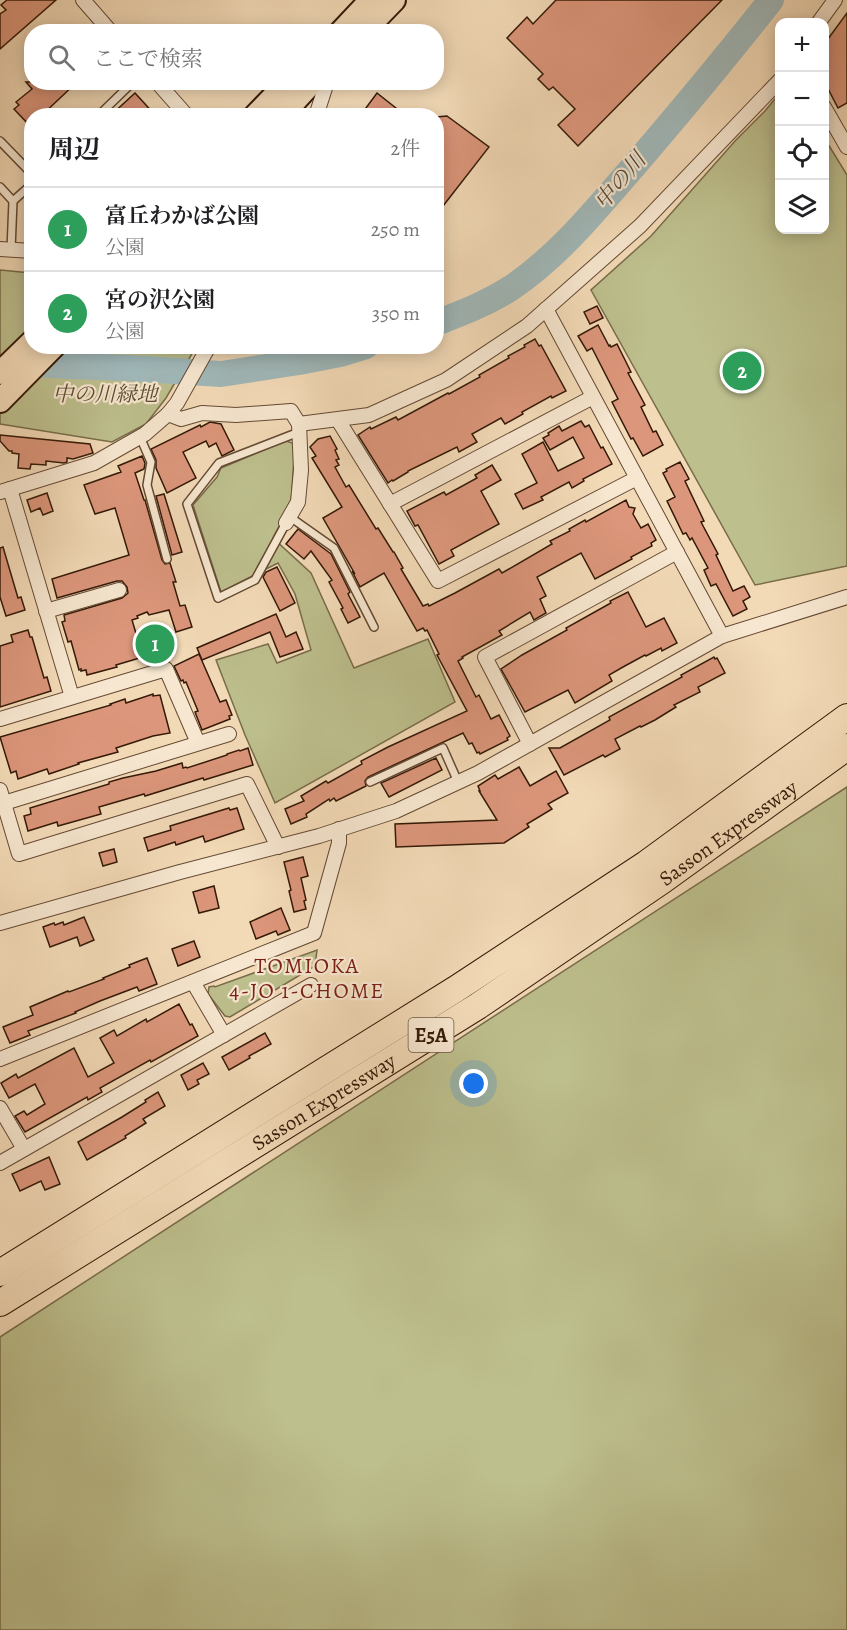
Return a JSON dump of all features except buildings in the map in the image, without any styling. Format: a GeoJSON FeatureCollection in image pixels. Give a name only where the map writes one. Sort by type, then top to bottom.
{"type":"FeatureCollection","features":[{"type":"Feature","properties":{"kind":"highway"},"geometry":{"type":"LineString","coordinates":[[348,24],[371,0]]}},
{"type":"Feature","properties":{"kind":"highway"},"geometry":{"type":"LineString","coordinates":[[371,24],[394,0]]}},
{"type":"Feature","properties":{"kind":"highway"},"geometry":{"type":"LineString","coordinates":[[263,108],[280,90]]}},
{"type":"Feature","properties":{"kind":"highway"},"geometry":{"type":"LineString","coordinates":[[288,108],[305,90]]}},
{"type":"Feature","properties":{"kind":"highway"},"geometry":{"type":"LineString","coordinates":[[0,373],[24,350]]}},
{"type":"Feature","properties":{"kind":"highway"},"geometry":{"type":"LineString","coordinates":[[0,401],[46,354]]}},
{"type":"Feature","properties":{"kind":"highway","name":"Sasson Expressway"},"geometry":{"type":"LineString","coordinates":[[0,1273],[456,989],[537,936],[646,864],[847,717]]}},
{"type":"Feature","properties":{"kind":"highway","name":"Sasson Expressway"},"geometry":{"type":"LineString","coordinates":[[0,1303],[478,1006],[663,880],[847,747]]}},
{"type":"Feature","properties":{"kind":"street"},"geometry":{"type":"LineString","coordinates":[[83,0],[104,24]]}},
{"type":"Feature","properties":{"kind":"street"},"geometry":{"type":"LineString","coordinates":[[822,18],[834,0]]}},
{"type":"Feature","properties":{"kind":"street"},"geometry":{"type":"LineString","coordinates":[[299,428],[369,415],[446,380],[527,326],[640,226],[775,85]]}},
{"type":"Feature","properties":{"kind":"street"},"geometry":{"type":"LineString","coordinates":[[164,90],[180,108]]}},
{"type":"Feature","properties":{"kind":"street"},"geometry":{"type":"LineString","coordinates":[[319,108],[324,90]]}},
{"type":"Feature","properties":{"kind":"street"},"geometry":{"type":"LineString","coordinates":[[829,114],[847,147]]}},
{"type":"Feature","properties":{"kind":"street"},"geometry":{"type":"LineString","coordinates":[[6,249],[24,250]]}},
{"type":"Feature","properties":{"kind":"street"},"geometry":{"type":"LineString","coordinates":[[546,309],[722,636]]}},
{"type":"Feature","properties":{"kind":"street"},"geometry":{"type":"LineString","coordinates":[[72,697],[5,490],[94,463],[140,437],[172,409],[203,354]]}},
{"type":"Feature","properties":{"kind":"street"},"geometry":{"type":"LineString","coordinates":[[390,504],[594,397]]}},
{"type":"Feature","properties":{"kind":"street"},"geometry":{"type":"LineString","coordinates":[[172,409],[180,419],[202,413],[236,415],[291,411],[299,428],[301,470],[298,502],[288,520]]}},
{"type":"Feature","properties":{"kind":"street"},"geometry":{"type":"LineString","coordinates":[[338,420],[438,581],[637,478]]}},
{"type":"Feature","properties":{"kind":"street"},"geometry":{"type":"LineString","coordinates":[[530,744],[485,657],[677,552]]}},
{"type":"Feature","properties":{"kind":"street"},"geometry":{"type":"LineString","coordinates":[[46,611],[118,590]]}},
{"type":"Feature","properties":{"kind":"street"},"geometry":{"type":"LineString","coordinates":[[0,923],[278,847],[396,811],[478,773],[722,636],[847,597]]}},
{"type":"Feature","properties":{"kind":"street"},"geometry":{"type":"LineString","coordinates":[[0,718],[166,669],[198,743]]}},
{"type":"Feature","properties":{"kind":"street"},"geometry":{"type":"LineString","coordinates":[[230,734],[2,796],[4,819],[20,854],[247,784],[278,847]]}},
{"type":"Feature","properties":{"kind":"street"},"geometry":{"type":"LineString","coordinates":[[0,1059],[314,933],[339,843],[339,829]]}},
{"type":"Feature","properties":{"kind":"street"},"geometry":{"type":"LineString","coordinates":[[193,982],[225,1035]]}},
{"type":"Feature","properties":{"kind":"street"},"geometry":{"type":"LineString","coordinates":[[0,1163],[311,985]]}},
{"type":"Feature","properties":{"kind":"street"},"geometry":{"type":"LineString","coordinates":[[0,1108],[24,1149]]}},
{"type":"Feature","properties":{"kind":"lane"},"geometry":{"type":"LineString","coordinates":[[106,108],[125,90]]}},
{"type":"Feature","properties":{"kind":"lane"},"geometry":{"type":"LineString","coordinates":[[0,141],[24,166]]}},
{"type":"Feature","properties":{"kind":"lane"},"geometry":{"type":"LineString","coordinates":[[0,187],[13,201]]}},
{"type":"Feature","properties":{"kind":"lane"},"geometry":{"type":"LineString","coordinates":[[6,249],[13,201],[24,191]]}},
{"type":"Feature","properties":{"kind":"lane"},"geometry":{"type":"LineString","coordinates":[[299,428],[219,463],[187,504],[218,598],[255,580],[288,520],[334,548],[375,627]]}},
{"type":"Feature","properties":{"kind":"lane"},"geometry":{"type":"LineString","coordinates":[[140,437],[151,462],[147,485],[167,559]]}},
{"type":"Feature","properties":{"kind":"lane"},"geometry":{"type":"LineString","coordinates":[[370,782],[443,748],[458,782]]}},
{"type":"Feature","properties":{"kind":"green space"},"geometry":{"type":"Polygon","coordinates":[[[775,99],[775,234],[829,234],[829,146],[847,175],[847,566],[755,585],[591,290],[651,236],[736,140],[775,99]]]}},
{"type":"Feature","properties":{"kind":"green space","name":"中の川緑地"},"geometry":{"type":"Polygon","coordinates":[[[0,270],[24,272],[24,354],[192,354],[166,398],[146,424],[112,442],[0,424],[0,270]]]}},
{"type":"Feature","properties":{"kind":"green space"},"geometry":{"type":"Polygon","coordinates":[[[286,441],[295,444],[291,504],[273,538],[311,573],[354,668],[428,639],[455,702],[275,803],[216,660],[268,644],[277,663],[311,650],[295,594],[278,563],[221,592],[193,505],[217,477],[221,468],[286,441]]]}},
{"type":"Feature","properties":{"kind":"green space"},"geometry":{"type":"Polygon","coordinates":[[[158,626],[168,658],[151,663],[142,630],[158,626]]]}},
{"type":"Feature","properties":{"kind":"green space"},"geometry":{"type":"Polygon","coordinates":[[[847,787],[847,1630],[0,1630],[0,1337],[847,787]]]}},
{"type":"Feature","properties":{"kind":"green space"},"geometry":{"type":"Polygon","coordinates":[[[317,950],[315,966],[230,1017],[225,1016],[208,994],[209,987],[215,987],[317,950]]]}},
{"type":"Feature","properties":{"kind":"waterway","name":"中の川"},"geometry":{"type":"LineString","coordinates":[[444,320],[511,288],[546,261],[591,215],[652,145],[771,0]]}},
{"type":"Feature","properties":{"kind":"waterway","name":"中の川"},"geometry":{"type":"LineString","coordinates":[[18,363],[221,374],[340,354]]}},
{"type":"Feature","properties":{"kind":"place","name":"宮の沢公園"},"geometry":{"type":"Point","coordinates":[742,371]}},
{"type":"Feature","properties":{"kind":"place","name":"富丘わかば公園"},"geometry":{"type":"Point","coordinates":[155,644]}},
{"type":"Feature","properties":{"kind":"district","name":"TOMIOKA 4-JO 1-CHOME"},"geometry":{"type":"Point","coordinates":[307,978]}}]}
